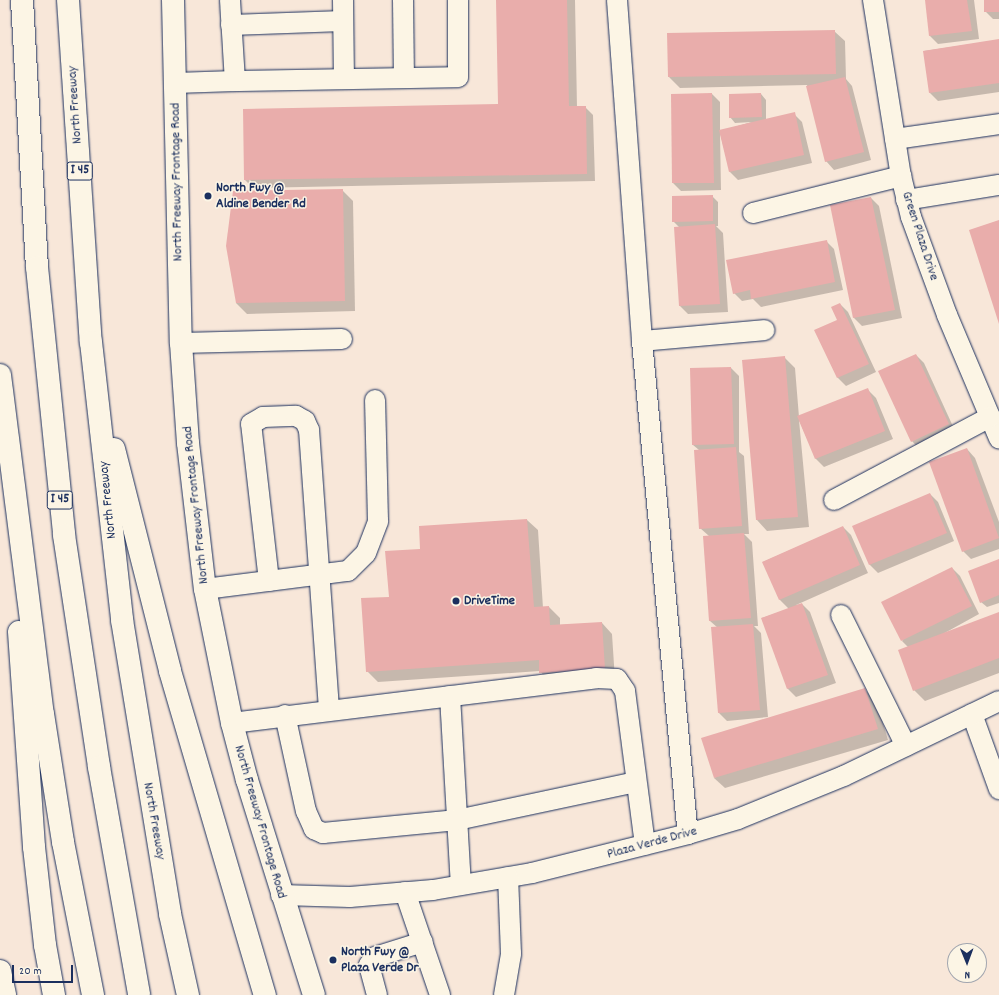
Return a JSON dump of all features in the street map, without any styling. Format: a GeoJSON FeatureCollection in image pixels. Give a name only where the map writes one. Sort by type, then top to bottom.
{"type":"FeatureCollection","features":[{"type":"Feature","properties":{"kind":"main road","name":"I 45"},"geometry":{"type":"LineString","coordinates":[[22,0],[37,267],[63,527],[99,767],[139,995]]}},
{"type":"Feature","properties":{"kind":"main road","name":"North Freeway"},"geometry":{"type":"LineString","coordinates":[[68,0],[92,342],[124,635],[168,906],[188,995]]}},
{"type":"Feature","properties":{"kind":"main road","name":"North Freeway Frontage Road"},"geometry":{"type":"LineString","coordinates":[[172,0],[181,343],[188,451],[205,589],[232,723],[281,895],[314,995]]}},
{"type":"Feature","properties":{"kind":"main road"},"geometry":{"type":"LineString","coordinates":[[92,342],[127,506],[166,656],[265,995]]}},
{"type":"Feature","properties":{"kind":"main road"},"geometry":{"type":"LineString","coordinates":[[0,375],[11,475],[43,714],[63,842],[93,995]]}},
{"type":"Feature","properties":{"kind":"main road"},"geometry":{"type":"LineString","coordinates":[[11,475],[25,754],[45,945],[54,995]]}},
{"type":"Feature","properties":{"kind":"main road"},"geometry":{"type":"LineString","coordinates":[[0,971],[5,995]]}},
{"type":"Feature","properties":{"kind":"street"},"geometry":{"type":"LineString","coordinates":[[230,0],[235,81]]}},
{"type":"Feature","properties":{"kind":"street"},"geometry":{"type":"LineString","coordinates":[[343,0],[344,79]]}},
{"type":"Feature","properties":{"kind":"street"},"geometry":{"type":"LineString","coordinates":[[403,0],[404,78]]}},
{"type":"Feature","properties":{"kind":"street"},"geometry":{"type":"LineString","coordinates":[[175,83],[458,77],[458,0]]}},
{"type":"Feature","properties":{"kind":"street"},"geometry":{"type":"LineString","coordinates":[[618,0],[642,341],[688,834]]}},
{"type":"Feature","properties":{"kind":"street","name":"Green Plaza Drive"},"geometry":{"type":"LineString","coordinates":[[874,0],[895,139],[906,200],[947,316],[999,438]]}},
{"type":"Feature","properties":{"kind":"street"},"geometry":{"type":"LineString","coordinates":[[231,25],[343,21]]}},
{"type":"Feature","properties":{"kind":"street"},"geometry":{"type":"LineString","coordinates":[[895,139],[999,124]]}},
{"type":"Feature","properties":{"kind":"street"},"geometry":{"type":"LineString","coordinates":[[753,213],[901,176]]}},
{"type":"Feature","properties":{"kind":"street"},"geometry":{"type":"LineString","coordinates":[[906,200],[999,186]]}},
{"type":"Feature","properties":{"kind":"street"},"geometry":{"type":"LineString","coordinates":[[642,341],[765,330]]}},
{"type":"Feature","properties":{"kind":"street"},"geometry":{"type":"LineString","coordinates":[[181,343],[342,339]]}},
{"type":"Feature","properties":{"kind":"street"},"geometry":{"type":"LineString","coordinates":[[205,589],[348,571],[366,553],[378,521],[375,400]]}},
{"type":"Feature","properties":{"kind":"street"},"geometry":{"type":"LineString","coordinates":[[269,581],[251,424],[263,417],[296,416],[305,421],[309,430],[318,575],[329,710]]}},
{"type":"Feature","properties":{"kind":"street"},"geometry":{"type":"LineString","coordinates":[[834,500],[990,417]]}},
{"type":"Feature","properties":{"kind":"street"},"geometry":{"type":"LineString","coordinates":[[841,615],[906,746]]}},
{"type":"Feature","properties":{"kind":"street"},"geometry":{"type":"LineString","coordinates":[[232,723],[284,715],[596,678],[617,679],[625,691],[645,845]]}},
{"type":"Feature","properties":{"kind":"street"},"geometry":{"type":"LineString","coordinates":[[450,696],[461,885]]}},
{"type":"Feature","properties":{"kind":"street","name":"Plaza Verde Drive"},"geometry":{"type":"LineString","coordinates":[[281,895],[350,897],[405,892],[508,878],[688,834],[738,819],[844,776],[999,701]]}},
{"type":"Feature","properties":{"kind":"street"},"geometry":{"type":"LineString","coordinates":[[972,714],[999,789]]}},
{"type":"Feature","properties":{"kind":"street"},"geometry":{"type":"LineString","coordinates":[[284,715],[306,810],[314,829],[323,833],[457,820],[636,782]]}},
{"type":"Feature","properties":{"kind":"street"},"geometry":{"type":"LineString","coordinates":[[504,995],[511,954],[508,878]]}},
{"type":"Feature","properties":{"kind":"street"},"geometry":{"type":"LineString","coordinates":[[405,892],[440,995]]}},
{"type":"Feature","properties":{"kind":"street"},"geometry":{"type":"LineString","coordinates":[[377,995],[369,965],[375,957],[423,942]]}},
{"type":"Feature","properties":{"kind":"building"},"geometry":{"type":"Polygon","coordinates":[[[496,0],[567,0],[569,106],[586,106],[587,174],[244,180],[243,109],[498,104],[496,0]]]}},
{"type":"Feature","properties":{"kind":"building"},"geometry":{"type":"Polygon","coordinates":[[[925,0],[967,0],[972,31],[929,36],[925,0]]]}},
{"type":"Feature","properties":{"kind":"building"},"geometry":{"type":"Polygon","coordinates":[[[984,0],[999,0],[999,12],[984,12],[984,0]]]}},
{"type":"Feature","properties":{"kind":"building"},"geometry":{"type":"Polygon","coordinates":[[[835,30],[836,74],[668,77],[667,33],[835,30]]]}},
{"type":"Feature","properties":{"kind":"building"},"geometry":{"type":"Polygon","coordinates":[[[999,39],[999,83],[929,93],[923,51],[999,39]]]}},
{"type":"Feature","properties":{"kind":"building"},"geometry":{"type":"Polygon","coordinates":[[[845,77],[864,152],[825,162],[806,86],[845,77]]]}},
{"type":"Feature","properties":{"kind":"building"},"geometry":{"type":"Polygon","coordinates":[[[712,93],[714,183],[672,183],[671,94],[712,93]]]}},
{"type":"Feature","properties":{"kind":"building"},"geometry":{"type":"Polygon","coordinates":[[[761,93],[762,117],[729,118],[729,94],[761,93]]]}},
{"type":"Feature","properties":{"kind":"building"},"geometry":{"type":"Polygon","coordinates":[[[795,112],[804,155],[729,172],[719,130],[795,112]]]}},
{"type":"Feature","properties":{"kind":"building"},"geometry":{"type":"Polygon","coordinates":[[[343,189],[345,301],[236,303],[226,246],[233,191],[343,189]]]}},
{"type":"Feature","properties":{"kind":"building"},"geometry":{"type":"Polygon","coordinates":[[[713,195],[713,221],[672,222],[672,196],[713,195]]]}},
{"type":"Feature","properties":{"kind":"building"},"geometry":{"type":"Polygon","coordinates":[[[871,197],[895,310],[853,318],[830,205],[871,197]]]}},
{"type":"Feature","properties":{"kind":"building"},"geometry":{"type":"Polygon","coordinates":[[[999,220],[999,324],[969,230],[999,220]]]}},
{"type":"Feature","properties":{"kind":"building"},"geometry":{"type":"Polygon","coordinates":[[[715,224],[720,304],[679,306],[674,227],[715,224]]]}},
{"type":"Feature","properties":{"kind":"building"},"geometry":{"type":"Polygon","coordinates":[[[827,240],[835,282],[751,299],[750,290],[733,294],[726,260],[827,240]]]}},
{"type":"Feature","properties":{"kind":"building"},"geometry":{"type":"Polygon","coordinates":[[[840,303],[869,364],[837,378],[814,330],[837,320],[831,307],[840,303]]]}},
{"type":"Feature","properties":{"kind":"building"},"geometry":{"type":"Polygon","coordinates":[[[916,354],[949,424],[911,442],[878,371],[916,354]]]}},
{"type":"Feature","properties":{"kind":"building"},"geometry":{"type":"Polygon","coordinates":[[[785,356],[798,517],[756,520],[742,360],[785,356]]]}},
{"type":"Feature","properties":{"kind":"building"},"geometry":{"type":"Polygon","coordinates":[[[731,367],[734,444],[692,445],[690,368],[731,367]]]}},
{"type":"Feature","properties":{"kind":"building"},"geometry":{"type":"Polygon","coordinates":[[[868,388],[885,431],[815,459],[797,416],[868,388]]]}},
{"type":"Feature","properties":{"kind":"building"},"geometry":{"type":"Polygon","coordinates":[[[736,447],[742,526],[699,529],[694,450],[736,447]]]}},
{"type":"Feature","properties":{"kind":"building"},"geometry":{"type":"Polygon","coordinates":[[[967,448],[999,538],[962,552],[929,462],[967,448]]]}},
{"type":"Feature","properties":{"kind":"building"},"geometry":{"type":"Polygon","coordinates":[[[930,493],[947,533],[869,565],[852,526],[930,493]]]}},
{"type":"Feature","properties":{"kind":"building"},"geometry":{"type":"Polygon","coordinates":[[[527,519],[534,607],[549,606],[550,625],[602,622],[605,669],[539,673],[539,660],[366,672],[361,598],[389,597],[385,551],[420,549],[419,526],[527,519]]]}},
{"type":"Feature","properties":{"kind":"building"},"geometry":{"type":"Polygon","coordinates":[[[843,526],[860,565],[779,600],[762,562],[843,526]]]}},
{"type":"Feature","properties":{"kind":"building"},"geometry":{"type":"Polygon","coordinates":[[[744,533],[751,618],[709,621],[703,536],[744,533]]]}},
{"type":"Feature","properties":{"kind":"building"},"geometry":{"type":"Polygon","coordinates":[[[999,559],[999,595],[980,603],[968,571],[999,559]]]}},
{"type":"Feature","properties":{"kind":"building"},"geometry":{"type":"Polygon","coordinates":[[[952,567],[972,606],[901,641],[881,602],[952,567]]]}},
{"type":"Feature","properties":{"kind":"building"},"geometry":{"type":"Polygon","coordinates":[[[802,603],[828,675],[787,689],[761,618],[802,603]]]}},
{"type":"Feature","properties":{"kind":"building"},"geometry":{"type":"Polygon","coordinates":[[[999,612],[999,658],[913,691],[898,650],[999,612]]]}},
{"type":"Feature","properties":{"kind":"building"},"geometry":{"type":"Polygon","coordinates":[[[753,624],[760,710],[718,713],[711,627],[753,624]]]}},
{"type":"Feature","properties":{"kind":"building"},"geometry":{"type":"Polygon","coordinates":[[[865,688],[878,729],[714,778],[701,738],[865,688]]]}},
{"type":"Feature","properties":{"kind":"place","name":"North Fwy @ Aldine Bender Rd"},"geometry":{"type":"Point","coordinates":[208,196]}},
{"type":"Feature","properties":{"kind":"place","name":"DriveTime"},"geometry":{"type":"Point","coordinates":[456,601]}},
{"type":"Feature","properties":{"kind":"place","name":"North Fwy @ Plaza Verde Dr"},"geometry":{"type":"Point","coordinates":[333,960]}}]}
